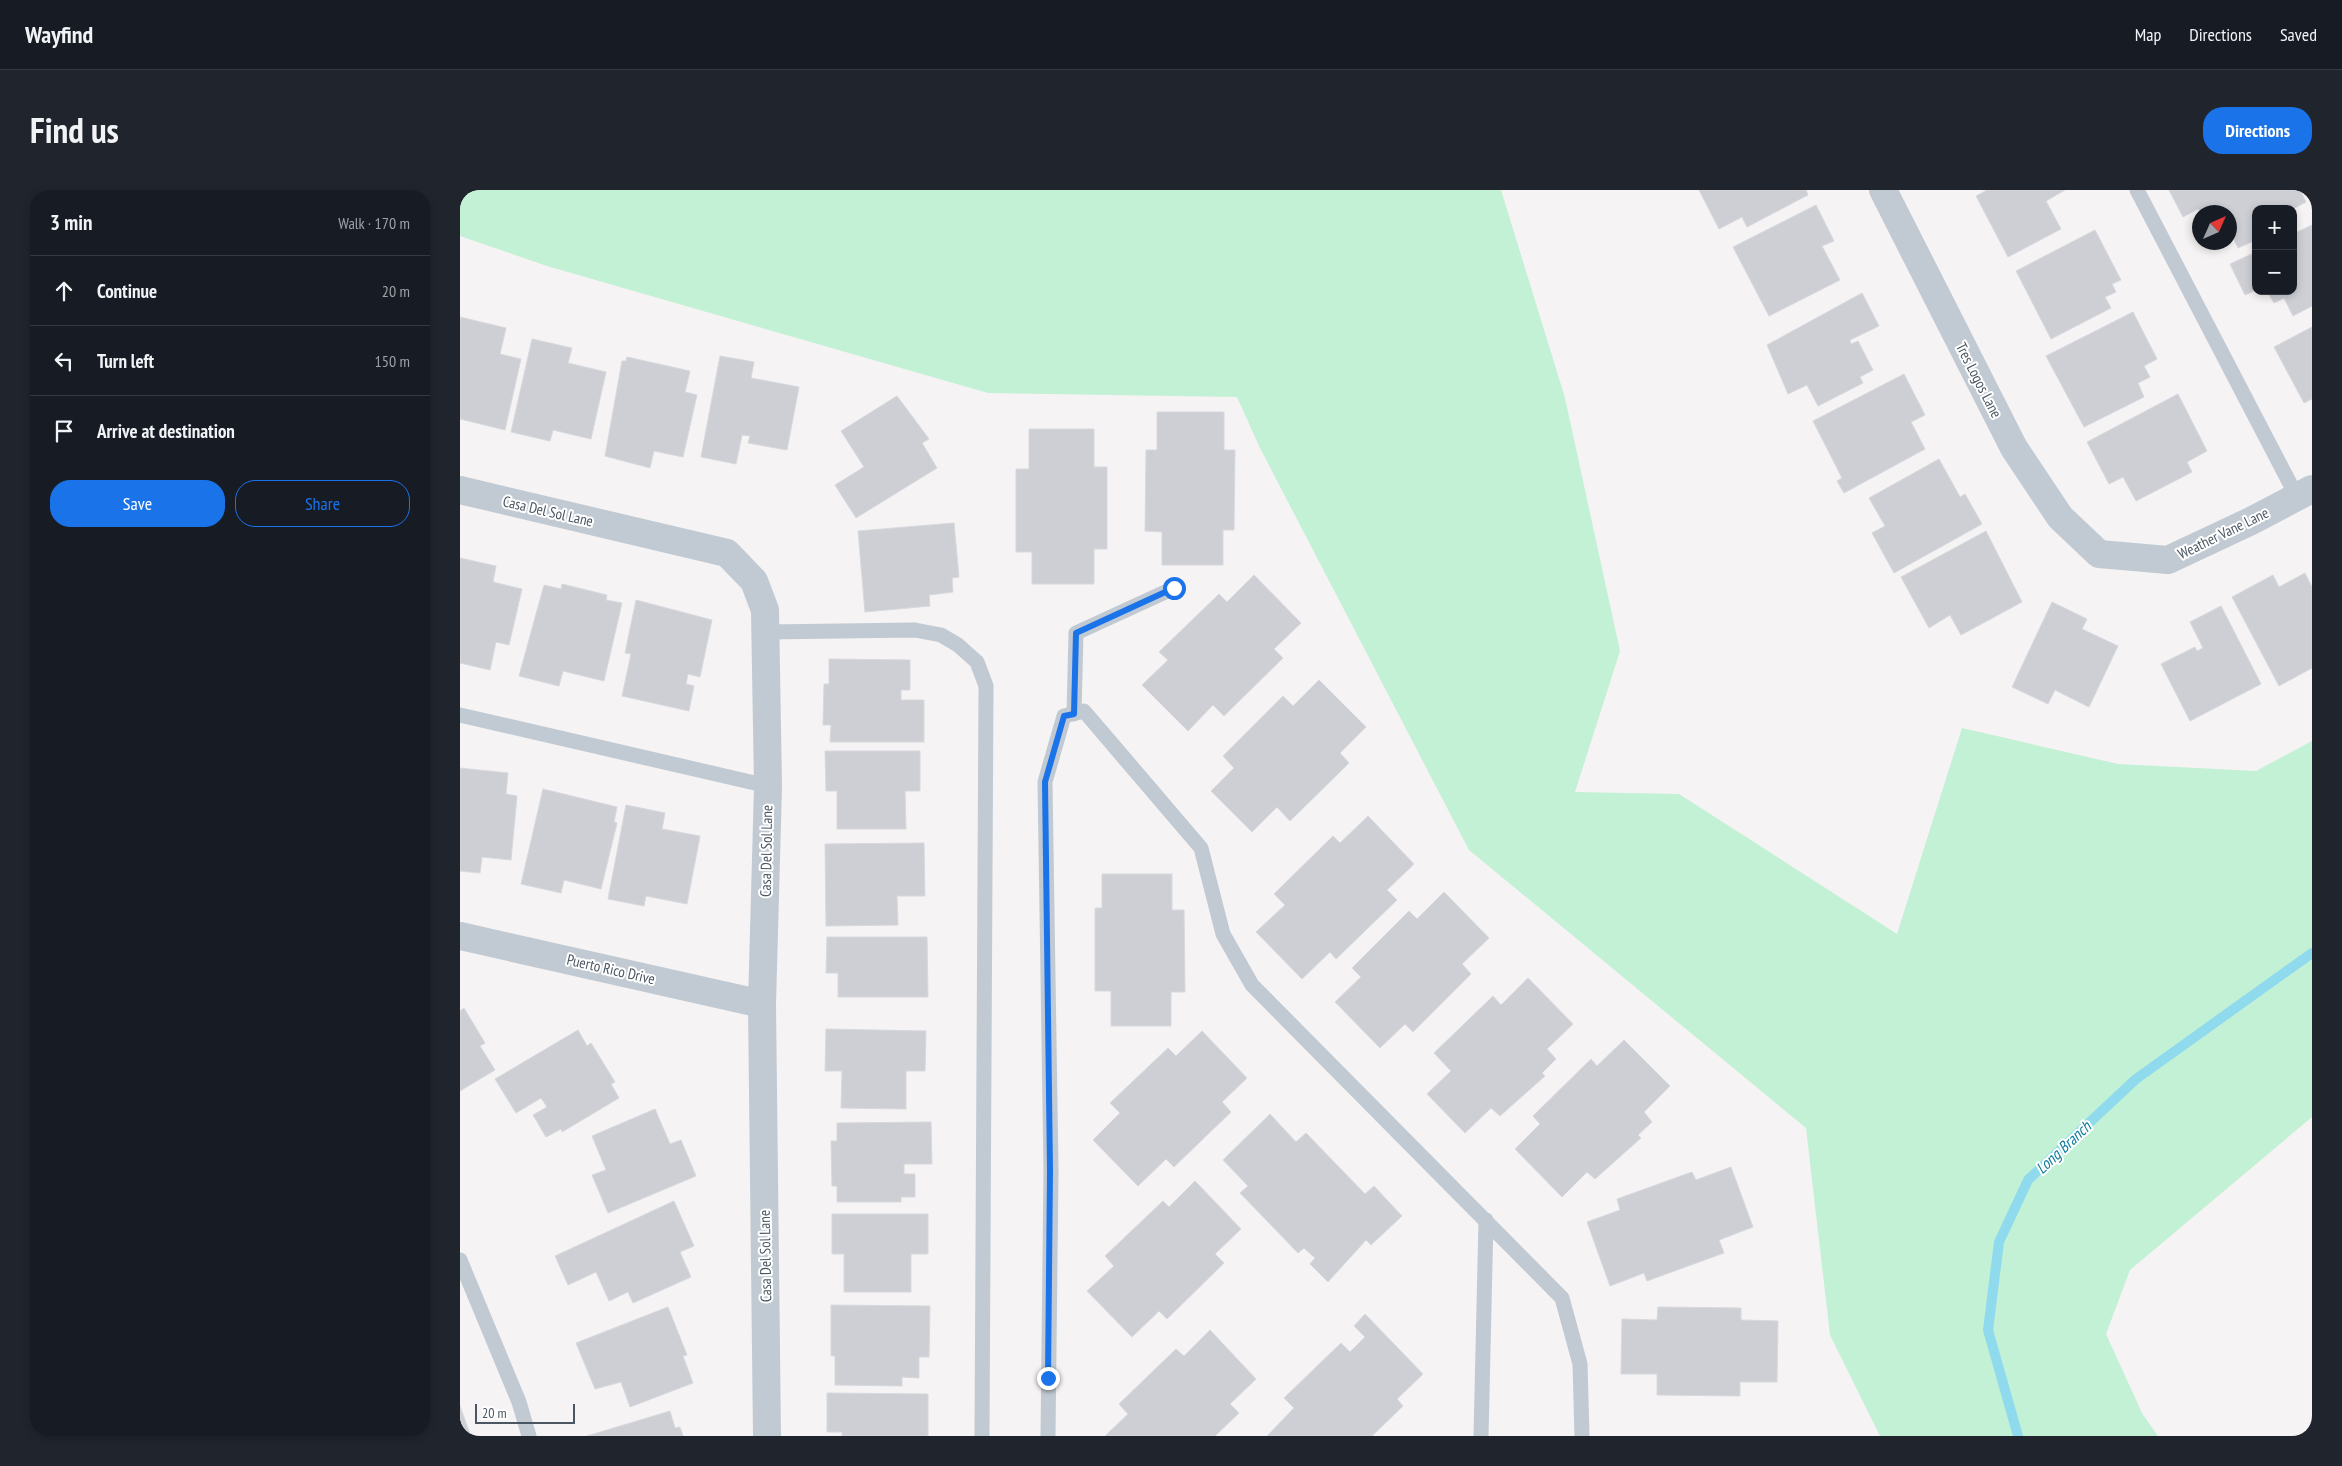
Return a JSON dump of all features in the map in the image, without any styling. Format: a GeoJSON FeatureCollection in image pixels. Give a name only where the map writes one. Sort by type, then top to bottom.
{"type":"FeatureCollection","features":[{"type":"Feature","properties":{"kind":"street","name":"Tres Logos Lane"},"geometry":{"type":"LineString","coordinates":[[1883,190],[2014,448],[2060,517],[2099,554]]}},
{"type":"Feature","properties":{"kind":"street","name":"Casa Del Sol Lane"},"geometry":{"type":"LineString","coordinates":[[460,490],[727,553],[754,581],[765,610],[768,786],[762,1004],[767,1436]]}},
{"type":"Feature","properties":{"kind":"street","name":"Weather Vane Lane"},"geometry":{"type":"LineString","coordinates":[[2099,554],[2168,560],[2305,493]]}},
{"type":"Feature","properties":{"kind":"street","name":"Puerto Rico Drive"},"geometry":{"type":"LineString","coordinates":[[460,936],[762,1004]]}},
{"type":"Feature","properties":{"kind":"lane"},"geometry":{"type":"LineString","coordinates":[[2137,190],[2305,493]]}},
{"type":"Feature","properties":{"kind":"lane"},"geometry":{"type":"LineString","coordinates":[[1074,714],[1076,633],[1174,588]]}},
{"type":"Feature","properties":{"kind":"lane"},"geometry":{"type":"LineString","coordinates":[[766,632],[915,630],[942,635],[958,645],[976,662],[986,686],[982,1436]]}},
{"type":"Feature","properties":{"kind":"lane"},"geometry":{"type":"LineString","coordinates":[[1048,1436],[1050,1170],[1045,782],[1064,716],[1084,711],[1201,848],[1223,934],[1252,985],[1562,1298],[1580,1364],[1582,1436]]}},
{"type":"Feature","properties":{"kind":"lane"},"geometry":{"type":"LineString","coordinates":[[460,715],[768,786]]}},
{"type":"Feature","properties":{"kind":"lane"},"geometry":{"type":"LineString","coordinates":[[1481,1436],[1486,1220]]}},
{"type":"Feature","properties":{"kind":"lane"},"geometry":{"type":"LineString","coordinates":[[460,1260],[519,1402],[529,1436]]}},
{"type":"Feature","properties":{"kind":"green space"},"geometry":{"type":"Polygon","coordinates":[[[460,190],[1501,190],[1565,398],[1620,651],[1575,792],[1679,794],[1897,934],[1962,728],[2118,764],[2256,771],[2312,741],[2312,1117],[2130,1270],[2106,1334],[2142,1413],[2158,1436],[1880,1436],[1830,1335],[1806,1128],[1469,850],[1260,448],[1237,397],[988,393],[547,266],[460,236],[460,190]]]}},
{"type":"Feature","properties":{"kind":"building"},"geometry":{"type":"Polygon","coordinates":[[[1699,190],[1806,190],[1808,195],[1747,227],[1742,217],[1719,229],[1699,190]]]}},
{"type":"Feature","properties":{"kind":"building"},"geometry":{"type":"Polygon","coordinates":[[[1987,190],[2065,190],[2046,201],[2061,229],[2008,257],[1976,196],[1987,190]]]}},
{"type":"Feature","properties":{"kind":"building"},"geometry":{"type":"Polygon","coordinates":[[[2169,190],[2300,190],[2306,202],[2297,207],[2297,205],[2252,205],[2252,242],[2238,248],[2237,205],[2192,205],[2192,212],[2183,217],[2169,190]]]}},
{"type":"Feature","properties":{"kind":"building"},"geometry":{"type":"Polygon","coordinates":[[[1816,205],[1834,241],[1822,246],[1840,280],[1769,316],[1733,247],[1816,205]]]}},
{"type":"Feature","properties":{"kind":"building"},"geometry":{"type":"Polygon","coordinates":[[[2312,225],[2312,306],[2293,316],[2284,298],[2274,303],[2269,295],[2297,295],[2297,232],[2312,225]]]}},
{"type":"Feature","properties":{"kind":"building"},"geometry":{"type":"Polygon","coordinates":[[[2095,230],[2121,280],[2112,284],[2116,292],[2105,297],[2111,308],[2051,339],[2016,271],[2095,230]]]}},
{"type":"Feature","properties":{"kind":"building"},"geometry":{"type":"Polygon","coordinates":[[[2252,254],[2252,292],[2245,295],[2230,264],[2252,254]]]}},
{"type":"Feature","properties":{"kind":"building"},"geometry":{"type":"Polygon","coordinates":[[[1862,293],[1879,326],[1850,340],[1851,344],[1858,341],[1873,370],[1860,377],[1863,383],[1818,406],[1807,385],[1788,394],[1767,345],[1862,293]]]}},
{"type":"Feature","properties":{"kind":"building"},"geometry":{"type":"Polygon","coordinates":[[[2133,312],[2157,359],[2144,366],[2150,377],[2138,383],[2144,397],[2084,427],[2046,356],[2133,312]]]}},
{"type":"Feature","properties":{"kind":"building"},"geometry":{"type":"Polygon","coordinates":[[[460,317],[506,328],[500,354],[521,359],[505,430],[460,419],[460,317]]]}},
{"type":"Feature","properties":{"kind":"building"},"geometry":{"type":"Polygon","coordinates":[[[2312,327],[2312,399],[2304,403],[2274,347],[2312,327]]]}},
{"type":"Feature","properties":{"kind":"building"},"geometry":{"type":"Polygon","coordinates":[[[532,339],[572,348],[568,363],[606,372],[591,439],[553,430],[550,441],[511,432],[532,339]]]}},
{"type":"Feature","properties":{"kind":"building"},"geometry":{"type":"Polygon","coordinates":[[[720,356],[754,362],[751,378],[799,387],[787,450],[748,443],[750,436],[742,435],[736,464],[701,457],[720,356]]]}},
{"type":"Feature","properties":{"kind":"building"},"geometry":{"type":"Polygon","coordinates":[[[627,357],[690,371],[685,392],[697,395],[683,457],[654,451],[650,468],[605,456],[622,361],[626,361],[627,357]]]}},
{"type":"Feature","properties":{"kind":"building"},"geometry":{"type":"Polygon","coordinates":[[[1904,374],[1925,415],[1911,422],[1925,449],[1844,493],[1837,481],[1842,478],[1813,421],[1904,374]]]}},
{"type":"Feature","properties":{"kind":"building"},"geometry":{"type":"Polygon","coordinates":[[[2178,394],[2207,451],[2187,462],[2192,472],[2136,501],[2123,477],[2109,484],[2087,442],[2178,394]]]}},
{"type":"Feature","properties":{"kind":"building"},"geometry":{"type":"Polygon","coordinates":[[[897,396],[929,439],[922,443],[937,468],[856,518],[835,485],[864,467],[841,431],[897,396]]]}},
{"type":"Feature","properties":{"kind":"building"},"geometry":{"type":"Polygon","coordinates":[[[1157,412],[1224,412],[1224,450],[1235,450],[1234,530],[1223,530],[1223,565],[1162,565],[1162,532],[1145,531],[1146,450],[1157,450],[1157,412]]]}},
{"type":"Feature","properties":{"kind":"building"},"geometry":{"type":"Polygon","coordinates":[[[1029,429],[1094,429],[1094,467],[1107,467],[1107,549],[1094,549],[1094,584],[1032,584],[1032,552],[1016,552],[1016,469],[1029,469],[1029,429]]]}},
{"type":"Feature","properties":{"kind":"building"},"geometry":{"type":"Polygon","coordinates":[[[1939,459],[1960,497],[1965,494],[1982,524],[1894,573],[1872,533],[1885,526],[1869,498],[1939,459]]]}},
{"type":"Feature","properties":{"kind":"building"},"geometry":{"type":"Polygon","coordinates":[[[954,523],[959,577],[952,578],[953,592],[929,595],[930,606],[865,612],[858,531],[954,523]]]}},
{"type":"Feature","properties":{"kind":"building"},"geometry":{"type":"Polygon","coordinates":[[[1986,531],[2022,602],[1961,635],[1950,615],[1929,628],[1901,577],[1986,531]]]}},
{"type":"Feature","properties":{"kind":"building"},"geometry":{"type":"Polygon","coordinates":[[[460,558],[496,566],[493,582],[522,589],[509,645],[496,642],[490,670],[460,663],[460,558]]]}},
{"type":"Feature","properties":{"kind":"building"},"geometry":{"type":"Polygon","coordinates":[[[2305,573],[2312,587],[2312,668],[2279,686],[2232,597],[2273,575],[2279,587],[2305,573]]]}},
{"type":"Feature","properties":{"kind":"building"},"geometry":{"type":"Polygon","coordinates":[[[1254,575],[1301,623],[1274,649],[1283,658],[1224,716],[1213,705],[1188,731],[1142,685],[1168,660],[1159,652],[1219,594],[1227,602],[1254,575]]]}},
{"type":"Feature","properties":{"kind":"building"},"geometry":{"type":"Polygon","coordinates":[[[562,584],[607,595],[606,600],[622,603],[604,681],[563,671],[559,686],[519,676],[544,585],[561,589],[562,584]]]}},
{"type":"Feature","properties":{"kind":"building"},"geometry":{"type":"Polygon","coordinates":[[[636,600],[712,620],[700,677],[688,674],[686,684],[694,686],[689,711],[622,696],[631,654],[625,653],[636,600]]]}},
{"type":"Feature","properties":{"kind":"building"},"geometry":{"type":"Polygon","coordinates":[[[2052,602],[2087,619],[2082,629],[2118,646],[2089,707],[2055,690],[2048,704],[2012,687],[2052,602]]]}},
{"type":"Feature","properties":{"kind":"building"},"geometry":{"type":"Polygon","coordinates":[[[2221,606],[2261,684],[2190,721],[2161,664],[2195,647],[2197,651],[2203,648],[2190,622],[2221,606]]]}},
{"type":"Feature","properties":{"kind":"building"},"geometry":{"type":"Polygon","coordinates":[[[829,659],[910,660],[910,690],[901,690],[901,700],[924,700],[924,742],[830,742],[831,725],[823,725],[824,684],[829,684],[829,659]]]}},
{"type":"Feature","properties":{"kind":"building"},"geometry":{"type":"Polygon","coordinates":[[[1319,680],[1366,727],[1340,753],[1349,763],[1290,821],[1277,807],[1252,832],[1211,791],[1234,768],[1223,756],[1283,696],[1293,706],[1319,680]]]}},
{"type":"Feature","properties":{"kind":"building"},"geometry":{"type":"Polygon","coordinates":[[[825,751],[920,751],[920,791],[905,791],[906,829],[837,829],[837,791],[826,791],[825,751]]]}},
{"type":"Feature","properties":{"kind":"building"},"geometry":{"type":"Polygon","coordinates":[[[460,768],[508,773],[506,794],[517,796],[511,860],[482,857],[480,873],[460,871],[460,768]]]}},
{"type":"Feature","properties":{"kind":"building"},"geometry":{"type":"Polygon","coordinates":[[[543,789],[617,807],[614,822],[617,823],[601,889],[564,880],[561,893],[521,884],[543,789]]]}},
{"type":"Feature","properties":{"kind":"building"},"geometry":{"type":"Polygon","coordinates":[[[626,805],[665,813],[662,829],[700,836],[687,904],[646,896],[644,906],[608,899],[626,805]]]}},
{"type":"Feature","properties":{"kind":"building"},"geometry":{"type":"Polygon","coordinates":[[[1368,816],[1414,864],[1387,890],[1397,900],[1336,959],[1330,952],[1302,979],[1256,932],[1285,905],[1274,894],[1333,836],[1340,843],[1368,816]]]}},
{"type":"Feature","properties":{"kind":"building"},"geometry":{"type":"Polygon","coordinates":[[[924,843],[925,896],[897,896],[898,925],[826,926],[825,844],[924,843]]]}},
{"type":"Feature","properties":{"kind":"building"},"geometry":{"type":"Polygon","coordinates":[[[1102,874],[1172,874],[1172,910],[1184,910],[1185,992],[1171,992],[1171,1026],[1111,1026],[1111,991],[1095,991],[1095,908],[1102,908],[1102,874]]]}},
{"type":"Feature","properties":{"kind":"building"},"geometry":{"type":"Polygon","coordinates":[[[1444,892],[1489,938],[1462,964],[1471,974],[1413,1032],[1405,1024],[1380,1048],[1335,1002],[1361,977],[1352,968],[1409,911],[1417,919],[1444,892]]]}},
{"type":"Feature","properties":{"kind":"building"},"geometry":{"type":"Polygon","coordinates":[[[827,937],[927,937],[928,997],[838,997],[838,973],[826,973],[827,937]]]}},
{"type":"Feature","properties":{"kind":"building"},"geometry":{"type":"Polygon","coordinates":[[[1528,978],[1573,1024],[1547,1049],[1556,1059],[1542,1073],[1545,1076],[1500,1116],[1491,1108],[1465,1133],[1427,1094],[1451,1071],[1434,1053],[1493,996],[1501,1005],[1528,978]]]}},
{"type":"Feature","properties":{"kind":"building"},"geometry":{"type":"Polygon","coordinates":[[[464,1008],[485,1043],[480,1046],[495,1070],[460,1091],[460,1011],[464,1008]]]}},
{"type":"Feature","properties":{"kind":"building"},"geometry":{"type":"Polygon","coordinates":[[[826,1029],[926,1031],[925,1071],[906,1071],[906,1109],[841,1108],[842,1071],[825,1071],[826,1029]]]}},
{"type":"Feature","properties":{"kind":"building"},"geometry":{"type":"Polygon","coordinates":[[[578,1030],[587,1046],[591,1043],[615,1082],[611,1084],[619,1098],[562,1132],[561,1129],[546,1137],[533,1115],[547,1107],[541,1098],[516,1113],[495,1079],[578,1030]]]}},
{"type":"Feature","properties":{"kind":"building"},"geometry":{"type":"Polygon","coordinates":[[[1202,1031],[1247,1078],[1222,1102],[1231,1112],[1174,1167],[1166,1159],[1138,1186],[1093,1140],[1120,1113],[1110,1103],[1168,1048],[1176,1056],[1202,1031]]]}},
{"type":"Feature","properties":{"kind":"building"},"geometry":{"type":"Polygon","coordinates":[[[1624,1040],[1670,1086],[1644,1112],[1652,1122],[1638,1135],[1641,1138],[1595,1179],[1587,1172],[1562,1197],[1515,1149],[1540,1124],[1533,1116],[1591,1059],[1597,1066],[1624,1040]]]}},
{"type":"Feature","properties":{"kind":"building"},"geometry":{"type":"Polygon","coordinates":[[[655,1109],[670,1144],[681,1140],[696,1176],[608,1213],[592,1175],[606,1170],[592,1136],[655,1109]]]}},
{"type":"Feature","properties":{"kind":"building"},"geometry":{"type":"Polygon","coordinates":[[[1270,1114],[1296,1142],[1306,1133],[1365,1194],[1374,1186],[1402,1216],[1371,1245],[1366,1240],[1328,1282],[1310,1264],[1315,1258],[1304,1248],[1298,1253],[1240,1193],[1248,1186],[1223,1160],[1270,1114]]]}},
{"type":"Feature","properties":{"kind":"building"},"geometry":{"type":"Polygon","coordinates":[[[931,1122],[932,1164],[904,1164],[904,1174],[915,1174],[915,1197],[901,1197],[901,1202],[837,1202],[837,1186],[832,1186],[831,1141],[837,1141],[837,1123],[931,1122]]]}},
{"type":"Feature","properties":{"kind":"building"},"geometry":{"type":"Polygon","coordinates":[[[1731,1167],[1753,1227],[1719,1240],[1724,1253],[1647,1281],[1644,1273],[1610,1286],[1587,1222],[1620,1210],[1617,1199],[1692,1172],[1696,1180],[1731,1167]]]}},
{"type":"Feature","properties":{"kind":"building"},"geometry":{"type":"Polygon","coordinates":[[[1195,1181],[1241,1229],[1215,1254],[1224,1263],[1167,1319],[1159,1311],[1132,1337],[1087,1291],[1114,1266],[1105,1256],[1163,1201],[1169,1207],[1195,1181]]]}},
{"type":"Feature","properties":{"kind":"building"},"geometry":{"type":"Polygon","coordinates":[[[674,1201],[694,1246],[680,1252],[691,1277],[633,1303],[628,1292],[609,1301],[596,1272],[568,1285],[555,1256],[674,1201]]]}},
{"type":"Feature","properties":{"kind":"building"},"geometry":{"type":"Polygon","coordinates":[[[832,1214],[928,1214],[928,1254],[911,1254],[911,1292],[844,1292],[844,1254],[832,1254],[832,1214]]]}},
{"type":"Feature","properties":{"kind":"building"},"geometry":{"type":"Polygon","coordinates":[[[831,1305],[930,1306],[929,1357],[919,1357],[919,1378],[902,1377],[902,1386],[835,1385],[835,1356],[831,1356],[831,1305]]]}},
{"type":"Feature","properties":{"kind":"building"},"geometry":{"type":"Polygon","coordinates":[[[668,1307],[687,1355],[683,1356],[693,1383],[630,1407],[621,1382],[595,1389],[576,1343],[668,1307]]]}},
{"type":"Feature","properties":{"kind":"building"},"geometry":{"type":"Polygon","coordinates":[[[1658,1307],[1741,1308],[1741,1320],[1778,1321],[1777,1382],[1740,1382],[1740,1396],[1657,1395],[1657,1374],[1621,1374],[1622,1319],[1657,1320],[1658,1307]]]}},
{"type":"Feature","properties":{"kind":"building"},"geometry":{"type":"Polygon","coordinates":[[[1365,1314],[1423,1374],[1397,1399],[1403,1406],[1372,1436],[1267,1436],[1294,1408],[1284,1398],[1341,1343],[1350,1352],[1365,1337],[1354,1326],[1365,1314]]]}},
{"type":"Feature","properties":{"kind":"building"},"geometry":{"type":"Polygon","coordinates":[[[1210,1330],[1256,1379],[1230,1404],[1239,1413],[1215,1436],[1105,1436],[1128,1414],[1119,1404],[1176,1349],[1184,1356],[1210,1330]]]}},
{"type":"Feature","properties":{"kind":"building"},"geometry":{"type":"Polygon","coordinates":[[[827,1393],[928,1394],[928,1436],[842,1436],[842,1432],[827,1432],[827,1393]]]}},
{"type":"Feature","properties":{"kind":"building"},"geometry":{"type":"Polygon","coordinates":[[[460,1406],[470,1434],[465,1436],[460,1436],[460,1406]]]}},
{"type":"Feature","properties":{"kind":"building"},"geometry":{"type":"Polygon","coordinates":[[[670,1411],[675,1428],[680,1427],[683,1436],[587,1436],[670,1411]]]}},
{"type":"Feature","properties":{"kind":"waterway","name":"Long Branch"},"geometry":{"type":"LineString","coordinates":[[2018,1436],[1988,1330],[1999,1242],[2028,1180],[2136,1079],[2312,953]]}},
{"type":"Feature","properties":{"kind":"route"},"geometry":{"type":"LineString","coordinates":[[1048,1378],[1050,1170],[1045,782],[1064,716],[1074,714],[1076,633],[1174,588]]}}]}
